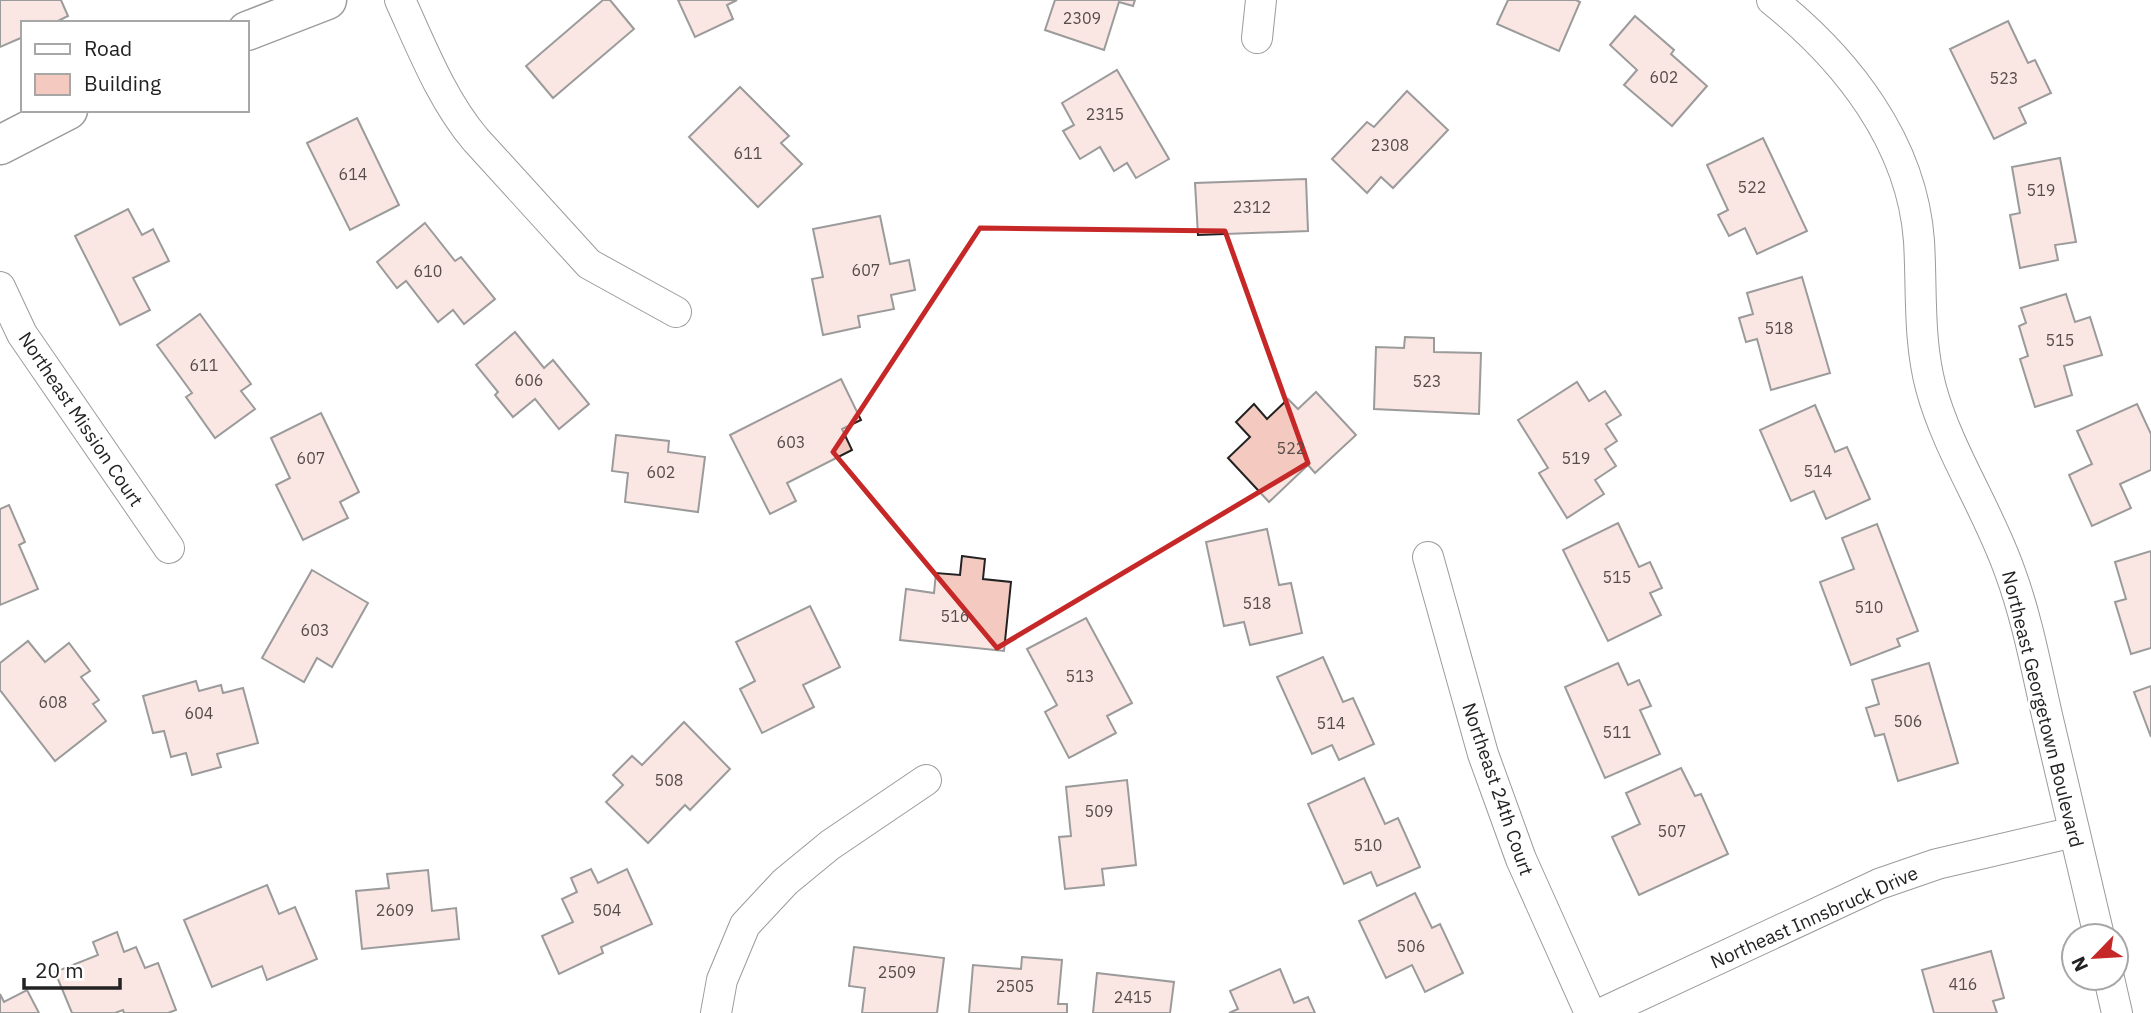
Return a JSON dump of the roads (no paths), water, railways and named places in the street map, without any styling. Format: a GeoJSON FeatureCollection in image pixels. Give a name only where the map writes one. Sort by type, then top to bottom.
{"type":"FeatureCollection","features":[{"type":"Feature","properties":{"kind":"street"},"geometry":{"type":"LineString","coordinates":[[248,31],[327,0]]}},
{"type":"Feature","properties":{"kind":"street"},"geometry":{"type":"LineString","coordinates":[[400,0],[443,91],[464,126],[476,140],[589,264],[676,312]]}},
{"type":"Feature","properties":{"kind":"street"},"geometry":{"type":"LineString","coordinates":[[1257,38],[1261,0]]}},
{"type":"Feature","properties":{"kind":"street","name":"Northeast Georgetown Boulevard"},"geometry":{"type":"LineString","coordinates":[[1772,0],[1842,67],[1876,113],[1897,154],[1912,196],[1919,239],[1921,339],[1931,389],[2010,572],[2027,631],[2096,922]]}},
{"type":"Feature","properties":{"kind":"street"},"geometry":{"type":"LineString","coordinates":[[0,145],[64,112]]}},
{"type":"Feature","properties":{"kind":"street","name":"Northeast Mission Court"},"geometry":{"type":"LineString","coordinates":[[0,287],[22,334],[169,548]]}},
{"type":"Feature","properties":{"kind":"street","name":"Northeast 24th Court"},"geometry":{"type":"LineString","coordinates":[[1428,557],[1483,754],[1521,859],[1590,1013]]}},
{"type":"Feature","properties":{"kind":"street"},"geometry":{"type":"LineString","coordinates":[[716,1013],[722,980],[745,925],[785,882],[830,845],[926,780]]}},
{"type":"Feature","properties":{"kind":"street","name":"Northeast Innsbruck Drive"},"geometry":{"type":"LineString","coordinates":[[1602,1013],[1880,884],[1937,864],[2074,832]]}},
{"type":"Feature","properties":{"kind":"street"},"geometry":{"type":"LineString","coordinates":[[2112,992],[2117,1013]]}}]}
